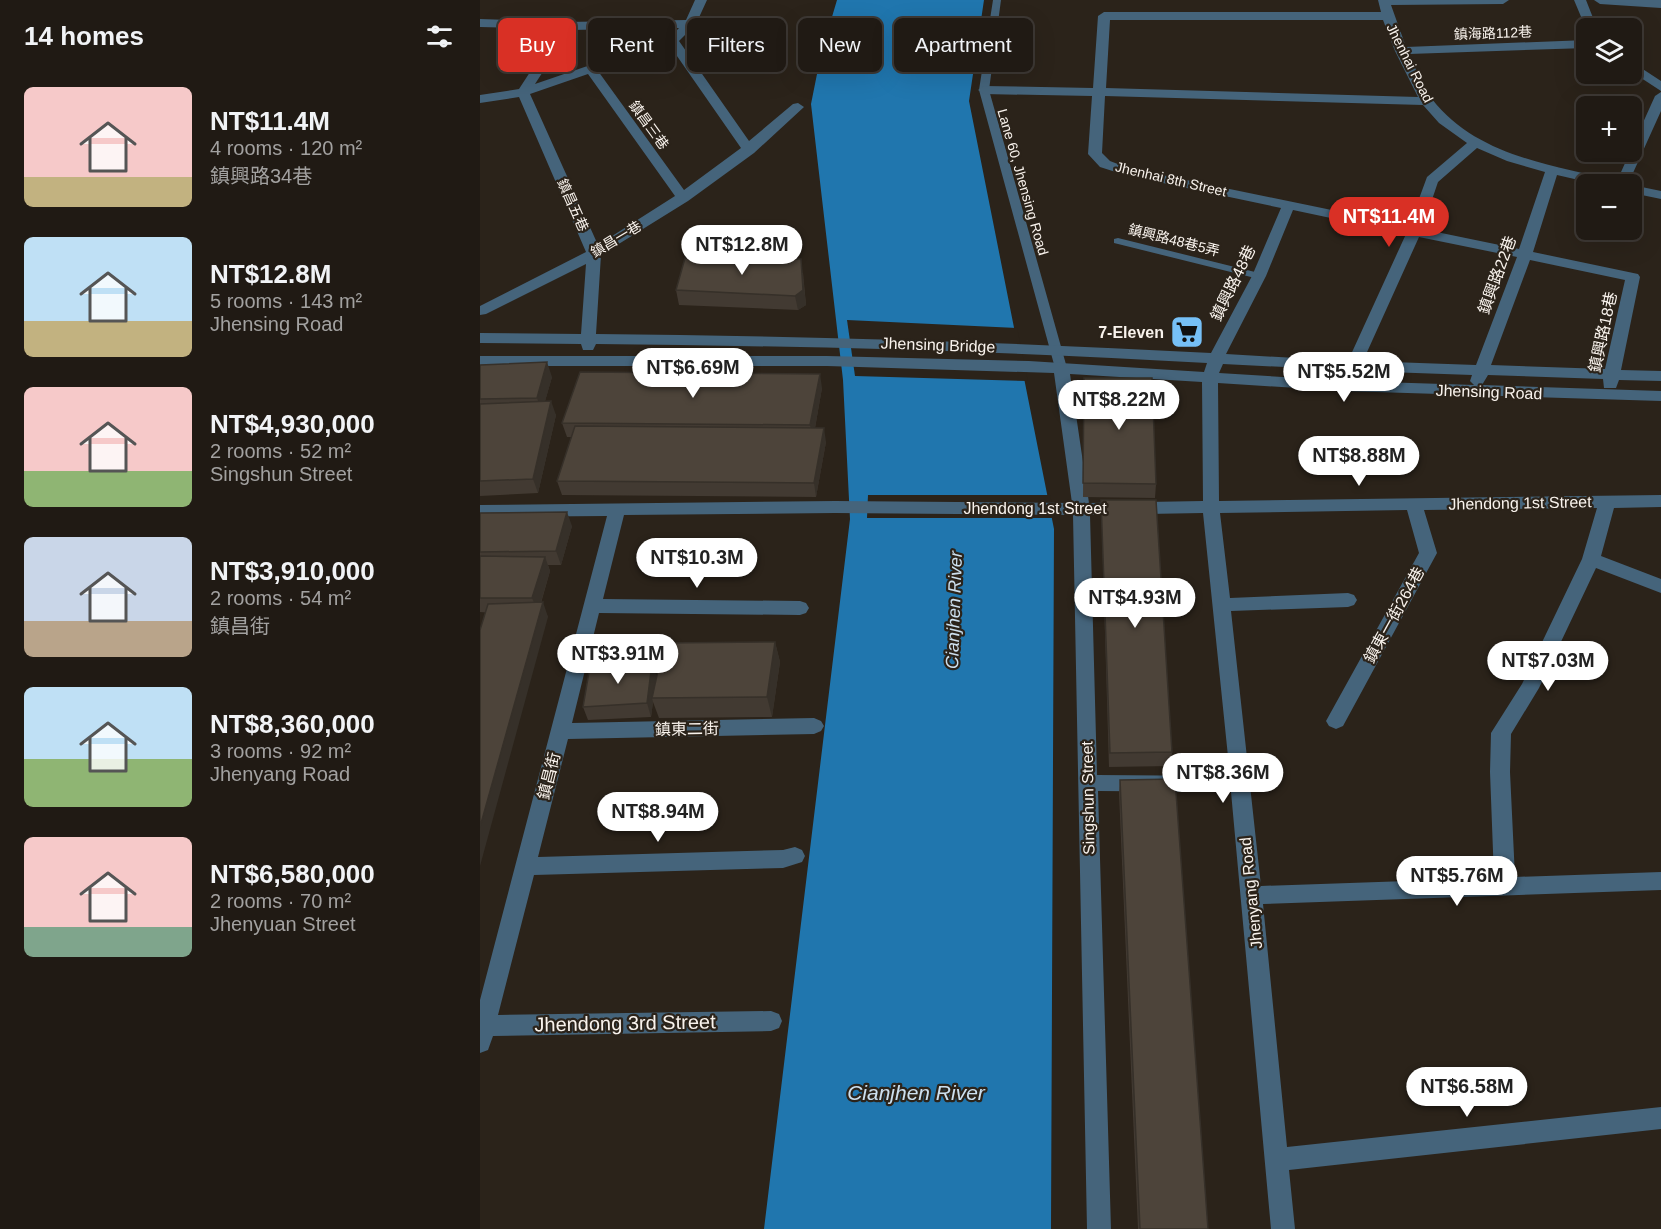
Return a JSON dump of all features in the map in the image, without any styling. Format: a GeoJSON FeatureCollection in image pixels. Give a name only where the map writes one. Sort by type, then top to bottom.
{"type":"FeatureCollection","features":[{"type":"Feature","properties":{"kind":"street"},"geometry":{"type":"LineString","coordinates":[[693,18],[701,0]]}},
{"type":"Feature","properties":{"kind":"street","name":"Jhenhai 8th Street"},"geometry":{"type":"LineString","coordinates":[[1105,0],[1095,154],[1105,164],[1125,171],[1633,277]]}},
{"type":"Feature","properties":{"kind":"street","name":"鎮海路112巷"},"geometry":{"type":"LineString","coordinates":[[1384,1],[1503,0]]}},
{"type":"Feature","properties":{"kind":"street"},"geometry":{"type":"LineString","coordinates":[[1580,0],[1587,18]]}},
{"type":"Feature","properties":{"kind":"street"},"geometry":{"type":"LineString","coordinates":[[1600,0],[1661,4]]}},
{"type":"Feature","properties":{"kind":"street","name":"Jhenhai Road"},"geometry":{"type":"LineString","coordinates":[[1384,1],[1386,16],[1401,51],[1426,101],[1443,120],[1476,142],[1525,164],[1576,176]]}},
{"type":"Feature","properties":{"kind":"street"},"geometry":{"type":"LineString","coordinates":[[1104,16],[1386,16]]}},
{"type":"Feature","properties":{"kind":"street"},"geometry":{"type":"LineString","coordinates":[[480,23],[498,24]]}},
{"type":"Feature","properties":{"kind":"street"},"geometry":{"type":"LineString","coordinates":[[576,27],[687,24]]}},
{"type":"Feature","properties":{"kind":"street"},"geometry":{"type":"LineString","coordinates":[[675,39],[687,27]]}},
{"type":"Feature","properties":{"kind":"street"},"geometry":{"type":"LineString","coordinates":[[675,44],[749,150]]}},
{"type":"Feature","properties":{"kind":"street","name":"鎮海路112巷"},"geometry":{"type":"LineString","coordinates":[[1401,51],[1576,44]]}},
{"type":"Feature","properties":{"kind":"street"},"geometry":{"type":"LineString","coordinates":[[480,99],[523,92],[588,71]]}},
{"type":"Feature","properties":{"kind":"street"},"geometry":{"type":"LineString","coordinates":[[523,92],[536,72]]}},
{"type":"Feature","properties":{"kind":"street","name":"鎮昌三巷"},"geometry":{"type":"LineString","coordinates":[[592,72],[683,198]]}},
{"type":"Feature","properties":{"kind":"street"},"geometry":{"type":"LineString","coordinates":[[1642,73],[1661,87]]}},
{"type":"Feature","properties":{"kind":"street"},"geometry":{"type":"LineString","coordinates":[[984,90],[1426,101]]}},
{"type":"Feature","properties":{"kind":"street","name":"鎮昌五巷"},"geometry":{"type":"LineString","coordinates":[[523,92],[594,253],[588,360]]}},
{"type":"Feature","properties":{"kind":"street"},"geometry":{"type":"LineString","coordinates":[[1626,174],[1661,96]]}},
{"type":"Feature","properties":{"kind":"street","name":"鎮昌一巷"},"geometry":{"type":"LineString","coordinates":[[481,307],[594,253],[683,198],[749,150],[798,107]]}},
{"type":"Feature","properties":{"kind":"street"},"geometry":{"type":"LineString","coordinates":[[1344,386],[1415,230],[1432,180],[1476,142]]}},
{"type":"Feature","properties":{"kind":"street","name":"鎮興路22巷"},"geometry":{"type":"LineString","coordinates":[[1473,392],[1525,254],[1552,170]]}},
{"type":"Feature","properties":{"kind":"street"},"geometry":{"type":"LineString","coordinates":[[1642,191],[1661,195]]}},
{"type":"Feature","properties":{"kind":"street","name":"鎮興路48巷"},"geometry":{"type":"LineString","coordinates":[[1210,378],[1217,357],[1259,276],[1289,204]]}},
{"type":"Feature","properties":{"kind":"street","name":"鎮興路18巷"},"geometry":{"type":"LineString","coordinates":[[1608,395],[1633,277]]}},
{"type":"Feature","properties":{"kind":"street"},"geometry":{"type":"LineString","coordinates":[[481,307],[486,361],[588,360]]}},
{"type":"Feature","properties":{"kind":"street"},"geometry":{"type":"LineString","coordinates":[[484,338],[588,338]]}},
{"type":"Feature","properties":{"kind":"street","name":"Jhensing Bridge"},"geometry":{"type":"LineString","coordinates":[[588,338],[1032,348]]}},
{"type":"Feature","properties":{"kind":"street","name":"Jhensing Road"},"geometry":{"type":"LineString","coordinates":[[1032,348],[1059,359],[1210,378],[1473,392],[1661,396]]}},
{"type":"Feature","properties":{"kind":"street","name":"Jhensing Road"},"geometry":{"type":"LineString","coordinates":[[1029,366],[1059,359],[1217,357],[1353,366],[1661,375]]}},
{"type":"Feature","properties":{"kind":"street","name":"Singshun Street"},"geometry":{"type":"LineString","coordinates":[[1059,359],[1081,508],[1099,1229]]}},
{"type":"Feature","properties":{"kind":"street","name":"Jhensing Bridge"},"geometry":{"type":"LineString","coordinates":[[588,360],[1029,366]]}},
{"type":"Feature","properties":{"kind":"street","name":"Jhenyang Road"},"geometry":{"type":"LineString","coordinates":[[1210,378],[1211,507],[1252,895],[1283,1229]]}},
{"type":"Feature","properties":{"kind":"street","name":"Jhendong 1st Street"},"geometry":{"type":"LineString","coordinates":[[480,511],[853,507],[1211,507],[1661,501]]}},
{"type":"Feature","properties":{"kind":"street"},"geometry":{"type":"LineString","coordinates":[[1505,886],[1500,772],[1501,734],[1530,688],[1591,559],[1607,502]]}},
{"type":"Feature","properties":{"kind":"street","name":"鎮東一街264巷"},"geometry":{"type":"LineString","coordinates":[[1336,721],[1428,553],[1414,504]]}},
{"type":"Feature","properties":{"kind":"street","name":"鎮昌街"},"geometry":{"type":"LineString","coordinates":[[482,1032],[617,509]]}},
{"type":"Feature","properties":{"kind":"street"},"geometry":{"type":"LineString","coordinates":[[1591,559],[1661,586]]}},
{"type":"Feature","properties":{"kind":"street"},"geometry":{"type":"LineString","coordinates":[[1222,605],[1348,600]]}},
{"type":"Feature","properties":{"kind":"street"},"geometry":{"type":"LineString","coordinates":[[593,606],[800,608]]}},
{"type":"Feature","properties":{"kind":"street","name":"鎮東二街"},"geometry":{"type":"LineString","coordinates":[[560,731],[814,726]]}},
{"type":"Feature","properties":{"kind":"street"},"geometry":{"type":"LineString","coordinates":[[1088,783],[1240,784]]}},
{"type":"Feature","properties":{"kind":"street"},"geometry":{"type":"LineString","coordinates":[[526,866],[783,859],[795,856]]}},
{"type":"Feature","properties":{"kind":"street"},"geometry":{"type":"LineString","coordinates":[[1252,895],[1661,881]]}},
{"type":"Feature","properties":{"kind":"street","name":"Jhendong 3rd Street"},"geometry":{"type":"LineString","coordinates":[[482,1032],[771,1021]]}},
{"type":"Feature","properties":{"kind":"street"},"geometry":{"type":"LineString","coordinates":[[1278,1160],[1661,1118]]}},
{"type":"Feature","properties":{"kind":"lane","name":"Lane 60, Jhensing Road"},"geometry":{"type":"LineString","coordinates":[[997,0],[984,90],[1059,359]]}},
{"type":"Feature","properties":{"kind":"lane","name":"鎮興路48巷5弄"},"geometry":{"type":"LineString","coordinates":[[1118,241],[1259,276]]}},
{"type":"Feature","properties":{"kind":"water","name":"Cianjhen River"},"geometry":{"type":"Polygon","coordinates":[[[837,0],[984,0],[981,18],[894,18],[894,72],[973,72],[969,101],[1054,529],[1051,1229],[764,1229],[850,519],[843,380],[811,104],[817,72],[882,72],[882,18],[832,18],[837,0]]]}},
{"type":"Feature","properties":{"kind":"pier"},"geometry":{"type":"Polygon","coordinates":[[[847,320],[1017,328],[1028,381],[855,376],[847,320]]]}},
{"type":"Feature","properties":{"kind":"pier"},"geometry":{"type":"Polygon","coordinates":[[[868,495],[1050,495],[1055,518],[867,518],[868,495]]]}},
{"type":"Feature","properties":{"kind":"building"},"geometry":{"type":"Polygon","coordinates":[[[685,258],[801,259],[803,290],[795,296],[676,290],[685,258]]]}},
{"type":"Feature","properties":{"kind":"building"},"geometry":{"type":"Polygon","coordinates":[[[547,362],[537,398],[480,399],[480,365],[547,362]]]}},
{"type":"Feature","properties":{"kind":"building"},"geometry":{"type":"Polygon","coordinates":[[[580,372],[820,374],[810,425],[562,423],[580,372]]]}},
{"type":"Feature","properties":{"kind":"building"},"geometry":{"type":"Polygon","coordinates":[[[1084,378],[1152,378],[1156,484],[1083,483],[1084,378]]]}},
{"type":"Feature","properties":{"kind":"building"},"geometry":{"type":"Polygon","coordinates":[[[551,401],[533,479],[480,481],[480,404],[551,401]]]}},
{"type":"Feature","properties":{"kind":"building"},"geometry":{"type":"Polygon","coordinates":[[[575,426],[824,428],[814,483],[557,481],[575,426]]]}},
{"type":"Feature","properties":{"kind":"building"},"geometry":{"type":"Polygon","coordinates":[[[1101,500],[1156,500],[1172,752],[1110,753],[1101,500]]]}},
{"type":"Feature","properties":{"kind":"building"},"geometry":{"type":"Polygon","coordinates":[[[567,512],[556,551],[480,552],[480,513],[567,512]]]}},
{"type":"Feature","properties":{"kind":"building"},"geometry":{"type":"Polygon","coordinates":[[[480,556],[545,557],[532,598],[480,598],[480,556]]]}},
{"type":"Feature","properties":{"kind":"building"},"geometry":{"type":"Polygon","coordinates":[[[543,602],[480,827],[480,630],[488,604],[543,602]]]}},
{"type":"Feature","properties":{"kind":"building"},"geometry":{"type":"Polygon","coordinates":[[[775,642],[767,697],[652,698],[664,643],[775,642]]]}},
{"type":"Feature","properties":{"kind":"building"},"geometry":{"type":"Polygon","coordinates":[[[652,663],[647,703],[583,707],[590,666],[652,663]]]}},
{"type":"Feature","properties":{"kind":"building"},"geometry":{"type":"Polygon","coordinates":[[[1175,779],[1208,1229],[1140,1229],[1120,780],[1175,779]]]}},
{"type":"Feature","properties":{"kind":"place","name":"7-Eleven"},"geometry":{"type":"Point","coordinates":[1187,332]}}]}
